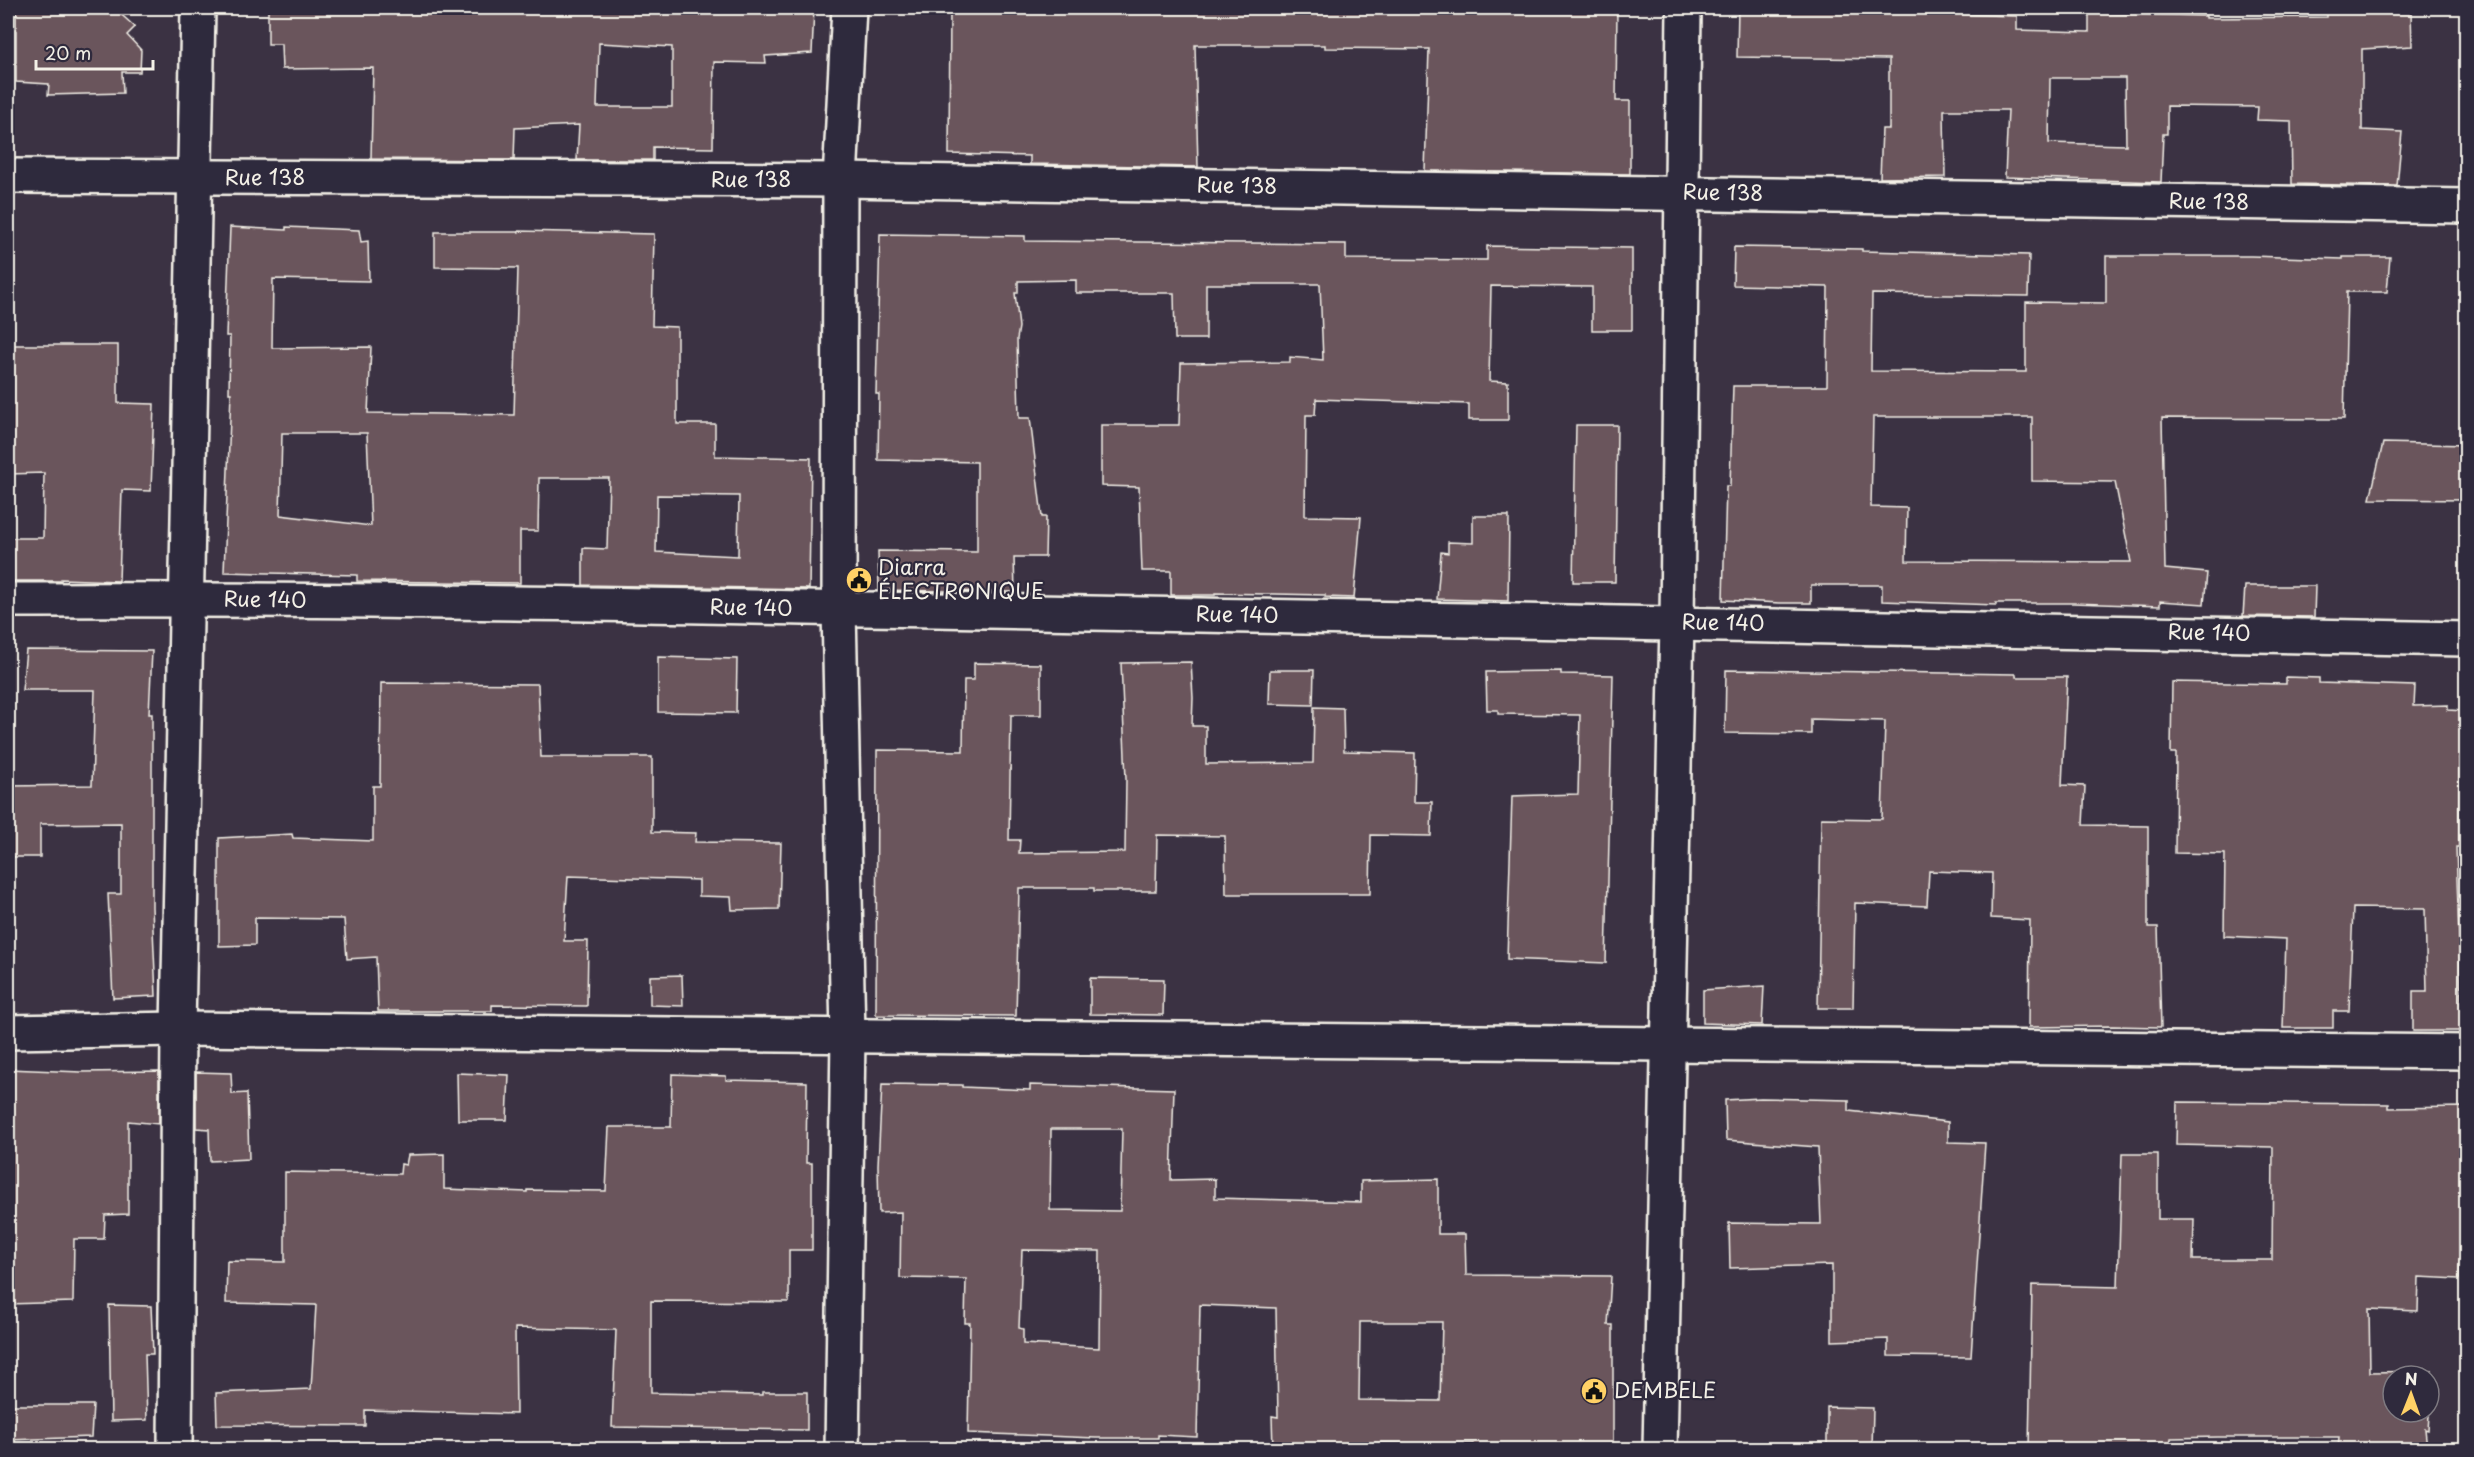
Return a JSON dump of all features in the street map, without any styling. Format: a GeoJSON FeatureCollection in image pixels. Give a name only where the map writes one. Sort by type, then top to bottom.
{"type":"FeatureCollection","features":[{"type":"Feature","properties":{"kind":"street"},"geometry":{"type":"LineString","coordinates":[[175,1449],[178,1029],[198,8]]}},
{"type":"Feature","properties":{"kind":"street"},"geometry":{"type":"LineString","coordinates":[[842,1449],[848,1036],[839,609],[840,180],[849,8]]}},
{"type":"Feature","properties":{"kind":"street"},"geometry":{"type":"LineString","coordinates":[[1660,1449],[1677,622],[1680,192],[1684,8]]}},
{"type":"Feature","properties":{"kind":"street","name":"Rue 138"},"geometry":{"type":"LineString","coordinates":[[8,176],[840,180],[2466,206]]}},
{"type":"Feature","properties":{"kind":"street","name":"Rue 140"},"geometry":{"type":"LineString","coordinates":[[8,600],[188,599],[1677,622],[2466,639]]}},
{"type":"Feature","properties":{"kind":"street"},"geometry":{"type":"LineString","coordinates":[[8,1032],[178,1029],[2466,1052]]}},
{"type":"Feature","properties":{"kind":"building"},"geometry":{"type":"Polygon","coordinates":[[[16,8],[114,8],[135,27],[127,35],[141,50],[140,72],[122,72],[123,93],[48,95],[49,84],[16,82],[16,8]]]}},
{"type":"Feature","properties":{"kind":"building"},"geometry":{"type":"Polygon","coordinates":[[[268,8],[814,8],[812,53],[765,56],[766,63],[714,62],[713,148],[653,147],[653,160],[577,160],[579,125],[515,128],[514,160],[371,159],[373,68],[282,69],[281,44],[268,44],[268,8]],[[599,43],[597,107],[672,107],[672,47],[599,43]]]}},
{"type":"Feature","properties":{"kind":"building"},"geometry":{"type":"Polygon","coordinates":[[[950,8],[1617,8],[1616,101],[1630,101],[1630,174],[1425,171],[1429,49],[1325,48],[1325,45],[1195,45],[1198,167],[1030,164],[1030,156],[949,154],[950,8]]]}},
{"type":"Feature","properties":{"kind":"building"},"geometry":{"type":"Polygon","coordinates":[[[1738,8],[1922,11],[1922,13],[2017,16],[2017,30],[2089,32],[2089,13],[2206,16],[2206,18],[2327,17],[2327,11],[2411,13],[2412,46],[2362,49],[2362,130],[2402,132],[2397,186],[2292,184],[2291,121],[2257,120],[2258,107],[2167,106],[2167,134],[2163,134],[2161,182],[2005,177],[2008,110],[1944,110],[1945,177],[1880,178],[1882,129],[1889,129],[1889,59],[1737,57],[1738,8]],[[2050,78],[2049,143],[2126,145],[2125,78],[2050,78]]]}},
{"type":"Feature","properties":{"kind":"building"},"geometry":{"type":"Polygon","coordinates":[[[230,227],[359,230],[361,242],[368,241],[369,281],[273,279],[272,348],[371,347],[368,413],[514,415],[518,268],[435,267],[435,232],[654,234],[652,326],[677,327],[677,424],[715,424],[715,456],[811,458],[809,589],[583,585],[583,548],[607,549],[609,478],[539,478],[538,531],[520,531],[520,583],[357,581],[357,575],[224,572],[231,393],[229,393],[230,336],[226,336],[230,227]],[[282,433],[280,515],[371,526],[367,433],[282,433]],[[657,495],[656,552],[738,556],[739,496],[657,495]]]}},
{"type":"Feature","properties":{"kind":"building"},"geometry":{"type":"Polygon","coordinates":[[[880,234],[1025,236],[1025,241],[1346,244],[1346,259],[1487,260],[1487,246],[1632,248],[1632,330],[1592,330],[1592,287],[1491,286],[1489,381],[1508,382],[1508,420],[1469,420],[1469,404],[1316,399],[1315,415],[1306,415],[1305,516],[1361,517],[1354,598],[1325,597],[1325,595],[1215,593],[1215,595],[1171,595],[1171,571],[1142,571],[1139,487],[1101,486],[1101,425],[1179,425],[1181,363],[1290,362],[1290,357],[1323,360],[1320,284],[1206,284],[1206,339],[1175,339],[1174,293],[1076,293],[1076,280],[1018,281],[1018,293],[1015,293],[1019,327],[1017,339],[1019,418],[1030,418],[1042,517],[1046,517],[1045,557],[1014,557],[1015,592],[879,590],[878,551],[977,552],[977,462],[878,460],[879,394],[876,394],[880,234]]]}},
{"type":"Feature","properties":{"kind":"building"},"geometry":{"type":"Polygon","coordinates":[[[1734,247],[2029,255],[2028,296],[1872,294],[1871,371],[2026,372],[2026,302],[2106,303],[2106,256],[2251,256],[2343,259],[2343,257],[2390,257],[2387,292],[2347,292],[2344,419],[2162,418],[2165,569],[2207,573],[2204,604],[2160,601],[2160,606],[2073,603],[1996,603],[1996,605],[1882,601],[1882,585],[1811,585],[1811,603],[1723,600],[1726,486],[1730,486],[1733,386],[1827,386],[1828,287],[1733,285],[1734,247]],[[1873,417],[1871,507],[1907,508],[1906,561],[2131,562],[2115,482],[2032,481],[2032,417],[1873,417]]]}},
{"type":"Feature","properties":{"kind":"building"},"geometry":{"type":"Polygon","coordinates":[[[8,345],[118,345],[118,403],[154,404],[151,491],[122,490],[119,581],[61,579],[61,581],[8,581],[8,538],[43,538],[44,473],[8,474],[8,345]]]}},
{"type":"Feature","properties":{"kind":"building"},"geometry":{"type":"Polygon","coordinates":[[[1576,425],[1617,425],[1615,582],[1573,582],[1576,425]]]}},
{"type":"Feature","properties":{"kind":"building"},"geometry":{"type":"Polygon","coordinates":[[[2383,443],[2466,445],[2466,500],[2370,499],[2383,443]]]}},
{"type":"Feature","properties":{"kind":"building"},"geometry":{"type":"Polygon","coordinates":[[[1473,516],[1509,516],[1508,601],[1437,599],[1441,552],[1448,553],[1448,542],[1473,543],[1473,516]]]}},
{"type":"Feature","properties":{"kind":"building"},"geometry":{"type":"Polygon","coordinates":[[[2245,586],[2315,586],[2314,617],[2243,616],[2245,586]]]}},
{"type":"Feature","properties":{"kind":"building"},"geometry":{"type":"Polygon","coordinates":[[[26,650],[152,651],[149,714],[152,714],[152,907],[156,996],[113,998],[108,894],[121,894],[121,823],[40,824],[40,857],[8,857],[8,786],[92,785],[95,690],[22,690],[26,650]]]}},
{"type":"Feature","properties":{"kind":"building"},"geometry":{"type":"Polygon","coordinates":[[[658,657],[737,659],[736,713],[658,712],[658,657]]]}},
{"type":"Feature","properties":{"kind":"building"},"geometry":{"type":"Polygon","coordinates":[[[1191,662],[1192,726],[1206,726],[1206,764],[1313,763],[1314,707],[1343,708],[1344,751],[1415,753],[1414,802],[1432,802],[1431,836],[1371,835],[1370,894],[1226,894],[1225,836],[1157,835],[1156,891],[1019,888],[1016,1016],[876,1015],[877,750],[963,751],[964,680],[974,680],[974,663],[1041,664],[1041,715],[1011,715],[1009,840],[1020,840],[1019,853],[1125,852],[1126,779],[1121,663],[1191,662]]]}},
{"type":"Feature","properties":{"kind":"building"},"geometry":{"type":"Polygon","coordinates":[[[1270,670],[1314,670],[1313,705],[1269,704],[1270,670]]]}},
{"type":"Feature","properties":{"kind":"building"},"geometry":{"type":"Polygon","coordinates":[[[1726,670],[2016,674],[2016,677],[2067,677],[2062,785],[2085,786],[2083,825],[2148,826],[2148,927],[2158,927],[2161,1027],[2029,1027],[2030,920],[1991,918],[1992,873],[1929,871],[1927,906],[1855,903],[1853,1008],[1818,1008],[1821,818],[1882,819],[1885,721],[1811,719],[1811,734],[1725,733],[1726,670]]]}},
{"type":"Feature","properties":{"kind":"building"},"geometry":{"type":"Polygon","coordinates":[[[1561,671],[1561,674],[1613,675],[1606,963],[1507,959],[1512,796],[1578,794],[1580,715],[1498,714],[1498,710],[1487,710],[1486,672],[1561,671]]]}},
{"type":"Feature","properties":{"kind":"building"},"geometry":{"type":"Polygon","coordinates":[[[2286,677],[2319,678],[2319,683],[2415,686],[2414,706],[2448,705],[2448,710],[2464,711],[2463,758],[2459,758],[2459,847],[2456,847],[2462,1031],[2413,1031],[2413,991],[2427,991],[2425,909],[2353,908],[2349,1011],[2333,1011],[2333,1028],[2283,1028],[2286,939],[2224,936],[2225,854],[2175,853],[2176,753],[2171,753],[2172,682],[2286,684],[2286,677]]]}},
{"type":"Feature","properties":{"kind":"building"},"geometry":{"type":"Polygon","coordinates":[[[381,683],[538,684],[541,757],[652,757],[652,832],[696,833],[695,842],[781,843],[779,909],[732,910],[731,897],[699,896],[699,880],[568,876],[564,941],[588,941],[587,1006],[492,1005],[492,1011],[378,1011],[376,957],[347,959],[344,919],[255,918],[255,945],[219,946],[219,838],[292,834],[293,838],[373,841],[373,786],[380,786],[381,683]]]}},
{"type":"Feature","properties":{"kind":"building"},"geometry":{"type":"Polygon","coordinates":[[[682,975],[683,1006],[650,1005],[650,976],[682,975]]]}},
{"type":"Feature","properties":{"kind":"building"},"geometry":{"type":"Polygon","coordinates":[[[1090,978],[1164,979],[1163,1015],[1090,1014],[1090,978]]]}},
{"type":"Feature","properties":{"kind":"building"},"geometry":{"type":"Polygon","coordinates":[[[1764,986],[1762,1025],[1703,1023],[1703,990],[1764,986]]]}},
{"type":"Feature","properties":{"kind":"building"},"geometry":{"type":"Polygon","coordinates":[[[8,1069],[81,1072],[159,1071],[159,1124],[128,1121],[128,1214],[105,1215],[104,1239],[74,1239],[73,1302],[8,1304],[8,1069]]]}},
{"type":"Feature","properties":{"kind":"building"},"geometry":{"type":"Polygon","coordinates":[[[196,1072],[231,1073],[232,1094],[247,1093],[249,1159],[210,1161],[209,1129],[196,1128],[196,1072]]]}},
{"type":"Feature","properties":{"kind":"building"},"geometry":{"type":"Polygon","coordinates":[[[457,1073],[509,1075],[507,1120],[458,1120],[457,1073]]]}},
{"type":"Feature","properties":{"kind":"building"},"geometry":{"type":"Polygon","coordinates":[[[672,1074],[726,1076],[726,1080],[807,1082],[806,1163],[812,1163],[812,1250],[789,1250],[789,1302],[651,1301],[651,1393],[762,1395],[762,1392],[807,1392],[807,1430],[612,1427],[616,1330],[515,1328],[516,1414],[365,1410],[365,1426],[217,1425],[216,1393],[311,1389],[316,1305],[226,1303],[227,1261],[285,1262],[285,1172],[400,1174],[401,1164],[406,1165],[408,1155],[444,1154],[444,1189],[527,1192],[527,1190],[606,1191],[609,1127],[671,1127],[672,1074]]]}},
{"type":"Feature","properties":{"kind":"building"},"geometry":{"type":"Polygon","coordinates":[[[882,1084],[962,1085],[962,1087],[1030,1090],[1030,1085],[1174,1089],[1171,1180],[1215,1179],[1215,1198],[1361,1202],[1361,1181],[1438,1179],[1438,1234],[1465,1234],[1466,1275],[1611,1276],[1608,1325],[1613,1325],[1613,1449],[1473,1449],[1473,1444],[1378,1443],[1310,1445],[1310,1449],[1273,1449],[1272,1416],[1278,1417],[1276,1308],[1200,1305],[1197,1437],[1158,1435],[1158,1438],[1096,1438],[968,1433],[970,1323],[965,1323],[966,1279],[900,1278],[901,1212],[879,1213],[878,1165],[882,1084]],[[1051,1129],[1050,1210],[1120,1211],[1122,1129],[1051,1129]],[[1022,1250],[1019,1328],[1023,1329],[1023,1344],[1099,1348],[1100,1251],[1022,1250]],[[1360,1322],[1359,1400],[1440,1401],[1442,1322],[1360,1322]]]}},
{"type":"Feature","properties":{"kind":"building"},"geometry":{"type":"Polygon","coordinates":[[[1761,1098],[1849,1100],[1849,1111],[1948,1122],[1948,1142],[1985,1143],[1971,1357],[1888,1356],[1888,1339],[1832,1341],[1832,1265],[1730,1268],[1729,1223],[1821,1224],[1818,1147],[1726,1140],[1725,1100],[1761,1098]]]}},
{"type":"Feature","properties":{"kind":"building"},"geometry":{"type":"Polygon","coordinates":[[[2177,1102],[2389,1104],[2389,1108],[2466,1107],[2459,1279],[2419,1277],[2418,1311],[2369,1309],[2370,1372],[2381,1372],[2381,1424],[2428,1424],[2428,1430],[2425,1429],[2427,1448],[2338,1449],[2339,1437],[2218,1437],[2171,1438],[2170,1449],[2029,1449],[2032,1285],[2118,1287],[2122,1154],[2158,1154],[2158,1219],[2194,1219],[2193,1260],[2272,1260],[2273,1147],[2176,1145],[2177,1102]]]}},
{"type":"Feature","properties":{"kind":"building"},"geometry":{"type":"Polygon","coordinates":[[[109,1305],[151,1306],[153,1354],[145,1354],[147,1420],[111,1421],[109,1305]]]}},
{"type":"Feature","properties":{"kind":"building"},"geometry":{"type":"Polygon","coordinates":[[[8,1405],[93,1405],[91,1437],[8,1440],[8,1405]]]}},
{"type":"Feature","properties":{"kind":"building"},"geometry":{"type":"Polygon","coordinates":[[[1827,1407],[1873,1408],[1872,1449],[1827,1449],[1827,1407]]]}},
{"type":"Feature","properties":{"kind":"place","name":"Diarra ÉLECTRONIQUE"},"geometry":{"type":"Point","coordinates":[859,580]}},
{"type":"Feature","properties":{"kind":"place","name":"DEMBELE"},"geometry":{"type":"Point","coordinates":[1594,1391]}}]}
